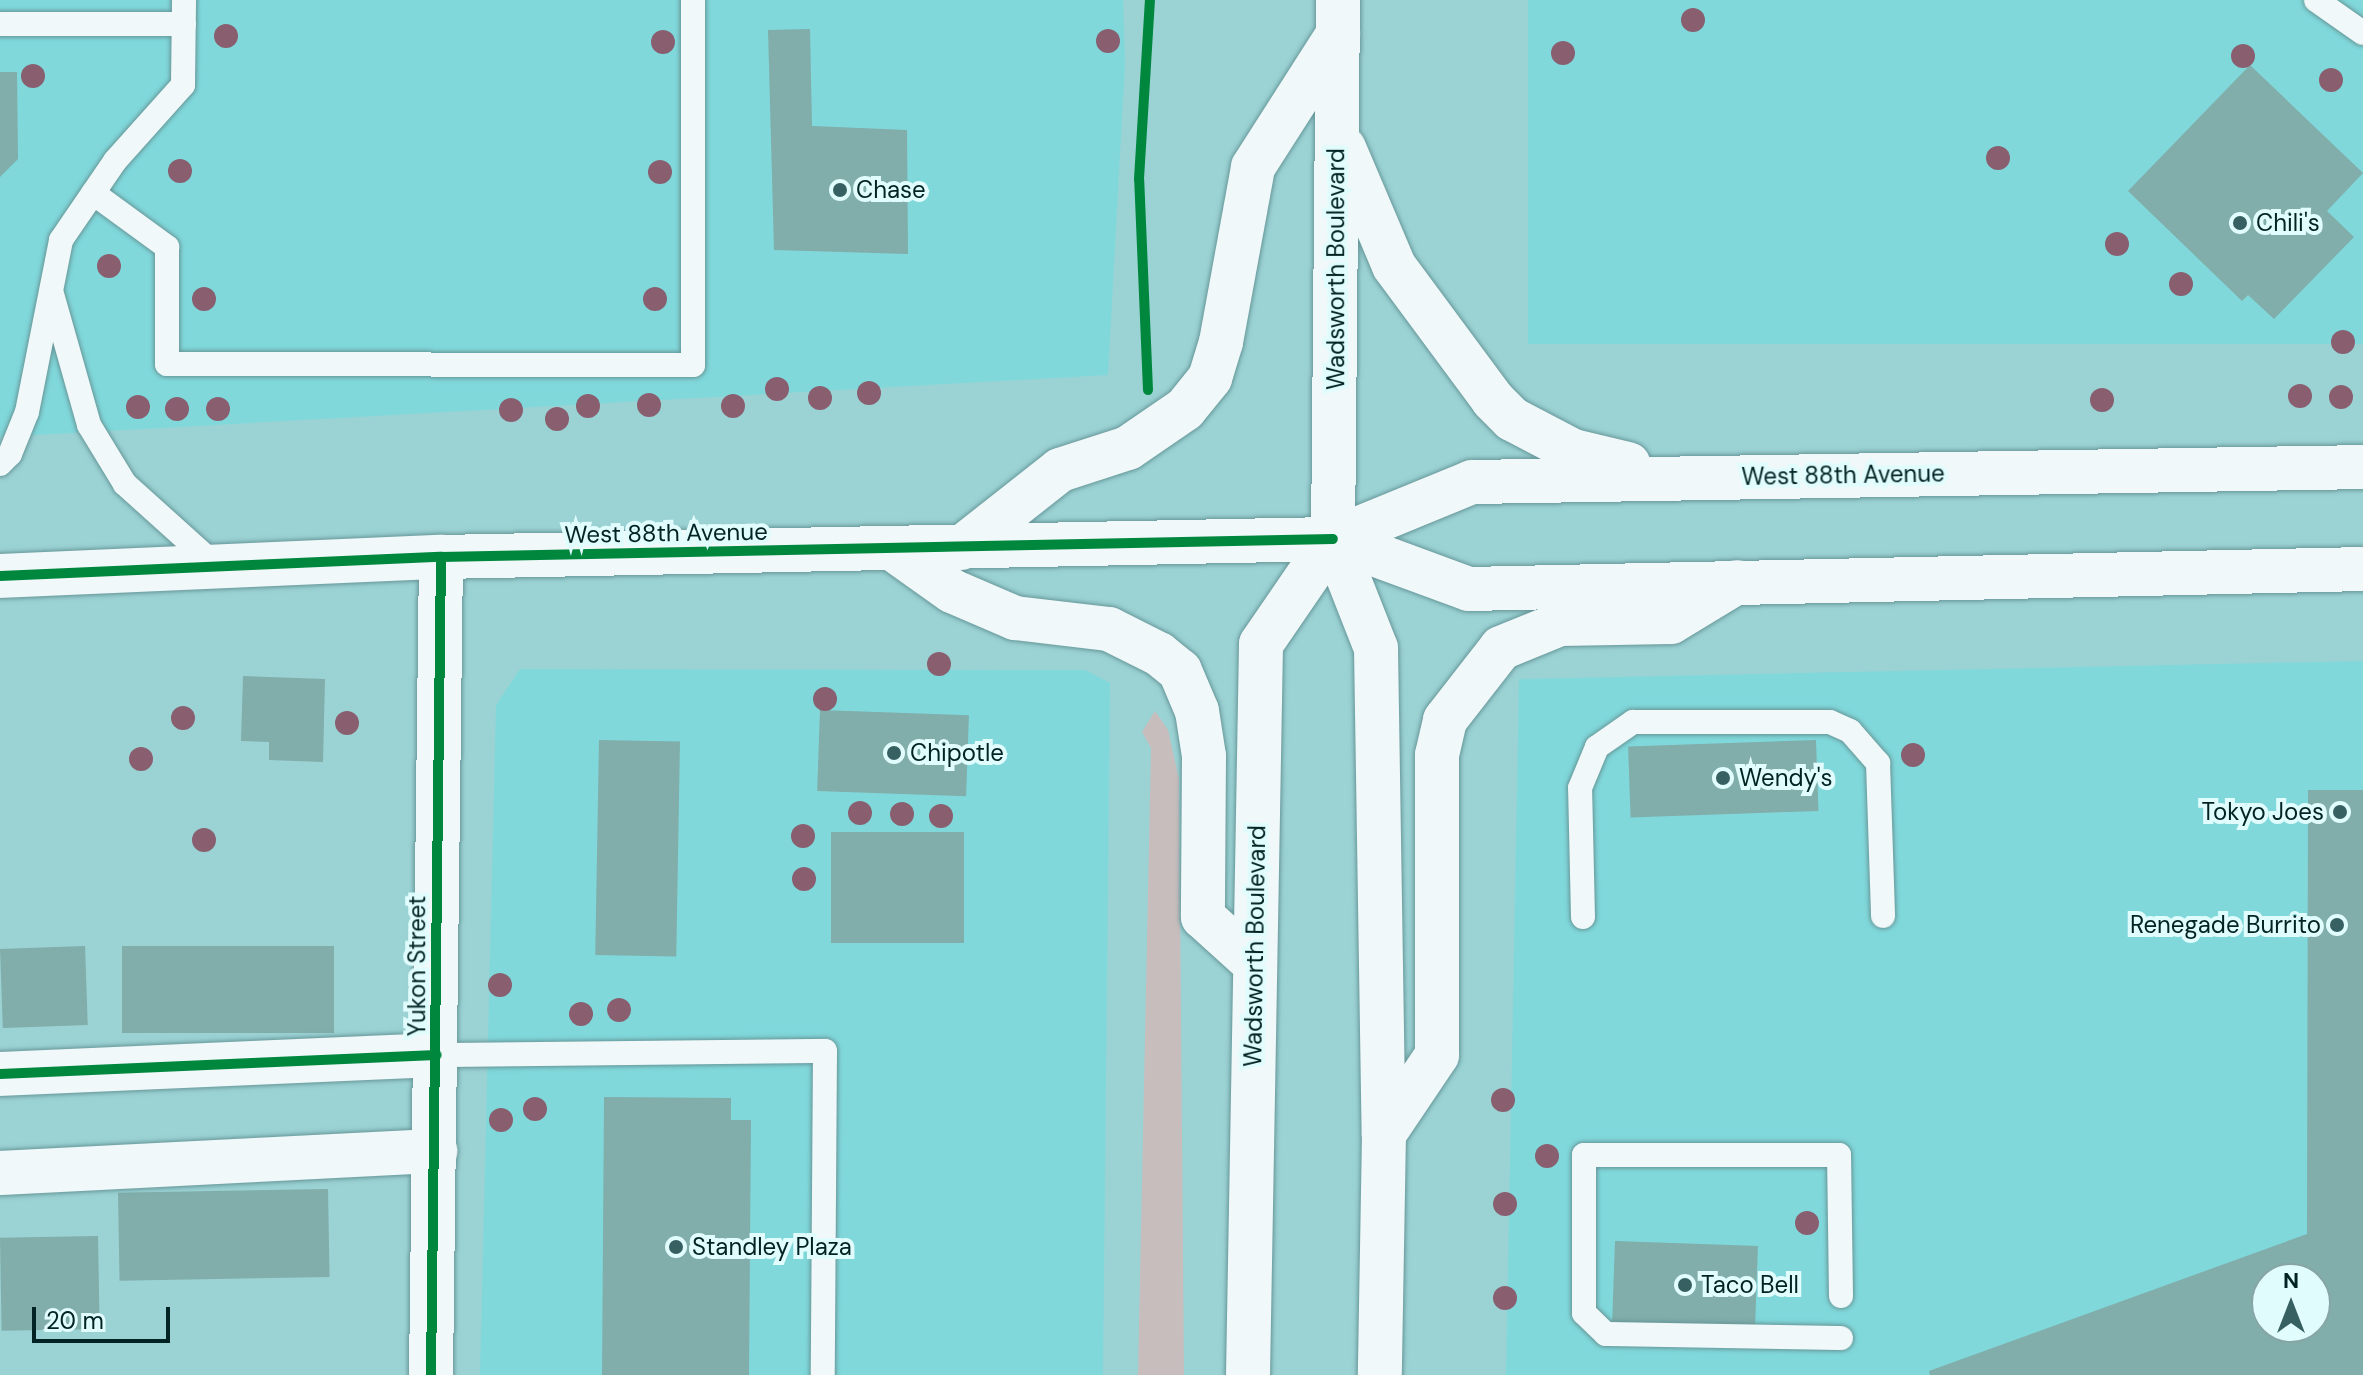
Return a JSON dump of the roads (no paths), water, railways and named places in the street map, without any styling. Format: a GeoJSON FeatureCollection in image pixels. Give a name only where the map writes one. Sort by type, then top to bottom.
{"type":"FeatureCollection","features":[{"type":"Feature","properties":{"kind":"main road","name":"Wadsworth Boulevard"},"geometry":{"type":"LineString","coordinates":[[1338,17],[1333,539],[1376,648],[1384,1134],[1380,1375]]}},
{"type":"Feature","properties":{"kind":"main road"},"geometry":{"type":"LineString","coordinates":[[961,548],[1060,470],[1141,440],[1185,409],[1210,378],[1221,342],[1253,167],[1338,17]]}},
{"type":"Feature","properties":{"kind":"main road"},"geometry":{"type":"LineString","coordinates":[[1337,131],[1394,266],[1493,400],[1512,419],[1573,451],[1685,478]]}},
{"type":"Feature","properties":{"kind":"main road","name":"West 88th Avenue"},"geometry":{"type":"LineString","coordinates":[[0,576],[441,557],[1333,539],[1472,482],[2363,467]]}},
{"type":"Feature","properties":{"kind":"main road","name":"Wadsworth Boulevard"},"geometry":{"type":"LineString","coordinates":[[1248,1375],[1261,644],[1333,539]]}},
{"type":"Feature","properties":{"kind":"main road","name":"West 88th Avenue"},"geometry":{"type":"LineString","coordinates":[[1333,539],[1469,589],[1741,580],[2363,569]]}},
{"type":"Feature","properties":{"kind":"main road"},"geometry":{"type":"LineString","coordinates":[[893,549],[952,591],[1015,618],[1109,629],[1159,654],[1180,671],[1197,711],[1204,756],[1203,917],[1255,964]]}},
{"type":"Feature","properties":{"kind":"main road","name":"Yukon Street"},"geometry":{"type":"LineString","coordinates":[[431,1375],[441,557]]}},
{"type":"Feature","properties":{"kind":"main road"},"geometry":{"type":"LineString","coordinates":[[1384,1134],[1437,1055],[1437,755],[1445,720],[1501,648],[1560,624],[1671,622],[1741,580]]}},
{"type":"Feature","properties":{"kind":"main road"},"geometry":{"type":"LineString","coordinates":[[0,1074],[437,1055]]}},
{"type":"Feature","properties":{"kind":"main road"},"geometry":{"type":"LineString","coordinates":[[0,1173],[435,1151]]}},
{"type":"Feature","properties":{"kind":"lane"},"geometry":{"type":"LineString","coordinates":[[93,193],[167,247],[167,364],[693,365],[693,0]]}},
{"type":"Feature","properties":{"kind":"lane"},"geometry":{"type":"LineString","coordinates":[[2316,0],[2363,33]]}},
{"type":"Feature","properties":{"kind":"lane"},"geometry":{"type":"LineString","coordinates":[[0,24],[184,12],[183,85],[115,161],[61,240],[27,412],[10,454],[0,464]]}},
{"type":"Feature","properties":{"kind":"lane"},"geometry":{"type":"LineString","coordinates":[[50,288],[94,435],[125,484],[218,568]]}},
{"type":"Feature","properties":{"kind":"lane"},"geometry":{"type":"LineString","coordinates":[[1583,917],[1580,788],[1597,747],[1633,722],[1830,722],[1850,731],[1878,763],[1883,916]]}},
{"type":"Feature","properties":{"kind":"lane"},"geometry":{"type":"LineString","coordinates":[[437,1055],[825,1051],[823,1375]]}},
{"type":"Feature","properties":{"kind":"lane"},"geometry":{"type":"LineString","coordinates":[[1841,1296],[1839,1155],[1584,1155],[1584,1313],[1606,1334],[1841,1338]]}},
{"type":"Feature","properties":{"kind":"place","name":"Chase"},"geometry":{"type":"Point","coordinates":[840,190]}},
{"type":"Feature","properties":{"kind":"place","name":"Chili's"},"geometry":{"type":"Point","coordinates":[2240,223]}},
{"type":"Feature","properties":{"kind":"place","name":"Chipotle"},"geometry":{"type":"Point","coordinates":[894,753]}},
{"type":"Feature","properties":{"kind":"place","name":"Wendy's"},"geometry":{"type":"Point","coordinates":[1723,778]}},
{"type":"Feature","properties":{"kind":"place","name":"Tokyo Joes"},"geometry":{"type":"Point","coordinates":[2340,812]}},
{"type":"Feature","properties":{"kind":"place","name":"Renegade Burrito"},"geometry":{"type":"Point","coordinates":[2337,925]}},
{"type":"Feature","properties":{"kind":"place","name":"Standley Plaza"},"geometry":{"type":"Point","coordinates":[676,1247]}},
{"type":"Feature","properties":{"kind":"place","name":"Taco Bell"},"geometry":{"type":"Point","coordinates":[1685,1285]}}]}
